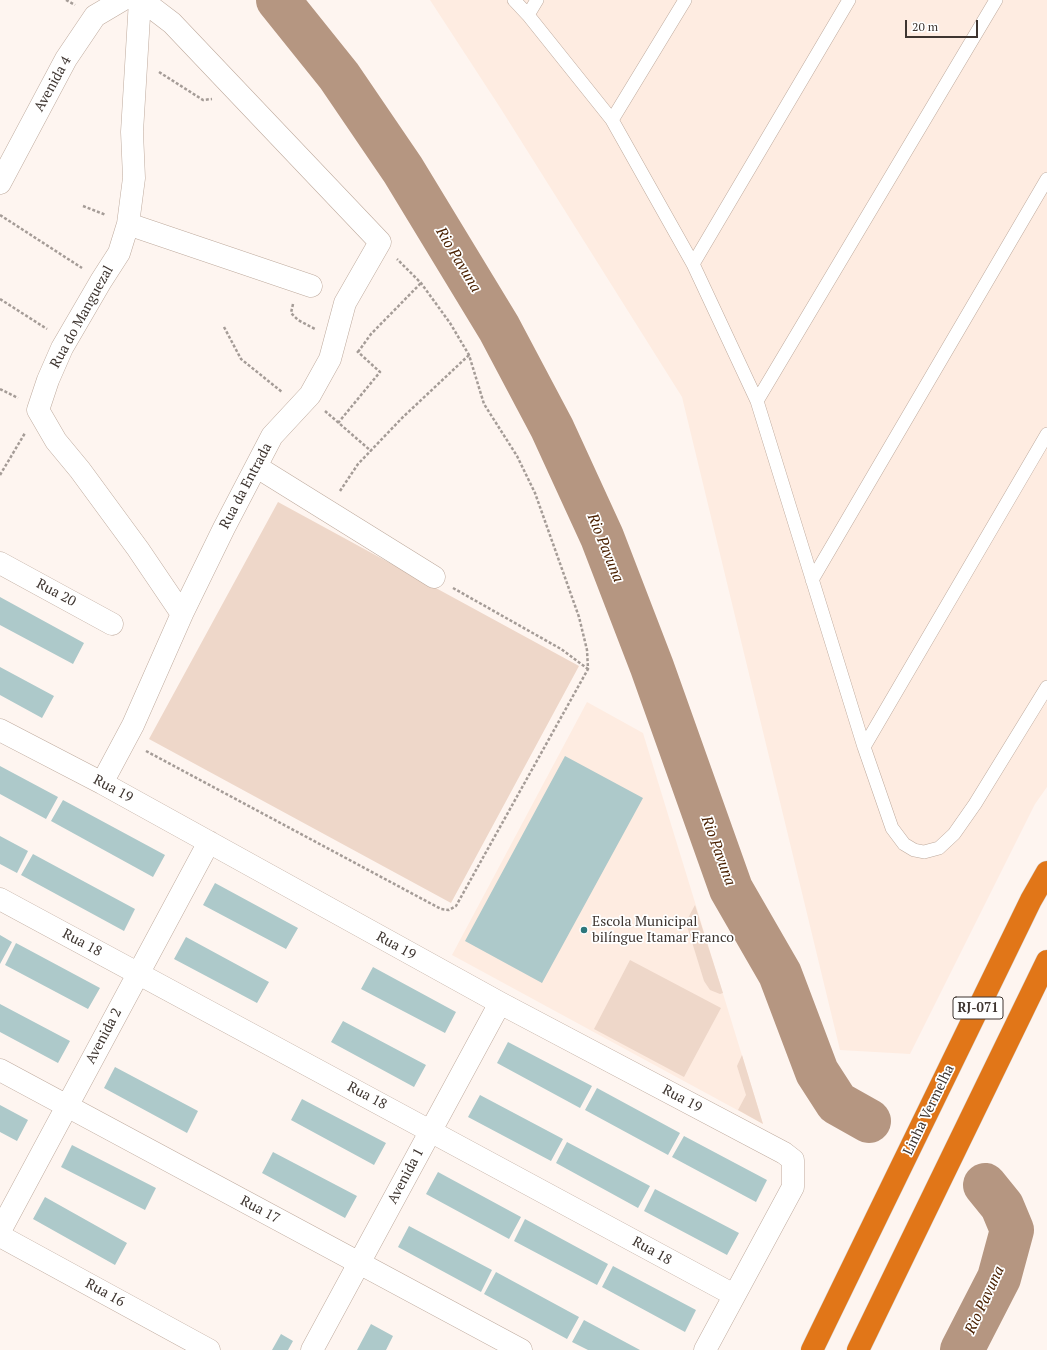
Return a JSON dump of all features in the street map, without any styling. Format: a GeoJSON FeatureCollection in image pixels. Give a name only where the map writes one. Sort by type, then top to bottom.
{"type":"FeatureCollection","features":[{"type":"Feature","properties":{"kind":"highway","name":"Linha Vermelha"},"geometry":{"type":"LineString","coordinates":[[812,1350],[1027,908],[1047,872]]}},
{"type":"Feature","properties":{"kind":"highway","name":"RJ-071"},"geometry":{"type":"LineString","coordinates":[[858,1350],[1047,961]]}},
{"type":"Feature","properties":{"kind":"street","name":"Avenida 4"},"geometry":{"type":"LineString","coordinates":[[0,183],[66,60],[95,16],[122,0]]}},
{"type":"Feature","properties":{"kind":"street","name":"Rua do Manguezal"},"geometry":{"type":"LineString","coordinates":[[38,410],[48,380],[65,341],[100,280],[119,253],[128,224],[134,178],[132,132],[141,0]]}},
{"type":"Feature","properties":{"kind":"street"},"geometry":{"type":"LineString","coordinates":[[141,0],[172,23],[380,242]]}},
{"type":"Feature","properties":{"kind":"street"},"geometry":{"type":"LineString","coordinates":[[128,224],[311,286]]}},
{"type":"Feature","properties":{"kind":"street","name":"Rua da Entrada"},"geometry":{"type":"LineString","coordinates":[[102,783],[126,740],[182,614],[224,528],[272,436],[304,401],[330,359],[345,303],[380,242]]}},
{"type":"Feature","properties":{"kind":"street"},"geometry":{"type":"LineString","coordinates":[[38,410],[56,441],[120,525],[182,614]]}},
{"type":"Feature","properties":{"kind":"street"},"geometry":{"type":"LineString","coordinates":[[257,467],[434,577]]}},
{"type":"Feature","properties":{"kind":"street","name":"Rua 20"},"geometry":{"type":"LineString","coordinates":[[0,563],[112,624]]}},
{"type":"Feature","properties":{"kind":"street","name":"Rua 19"},"geometry":{"type":"LineString","coordinates":[[0,730],[102,783],[500,1003],[784,1153],[793,1160],[793,1187],[734,1295]]}},
{"type":"Feature","properties":{"kind":"street","name":"Avenida 2"},"geometry":{"type":"LineString","coordinates":[[0,1231],[209,842]]}},
{"type":"Feature","properties":{"kind":"street","name":"Rua 18"},"geometry":{"type":"LineString","coordinates":[[0,899],[431,1130],[734,1295]]}},
{"type":"Feature","properties":{"kind":"street","name":"Avenida 1"},"geometry":{"type":"LineString","coordinates":[[312,1350],[500,1003]]}},
{"type":"Feature","properties":{"kind":"street","name":"Rua 17"},"geometry":{"type":"LineString","coordinates":[[0,1070],[521,1350]]}},
{"type":"Feature","properties":{"kind":"street","name":"Rua 16"},"geometry":{"type":"LineString","coordinates":[[0,1236],[209,1350]]}},
{"type":"Feature","properties":{"kind":"street"},"geometry":{"type":"LineString","coordinates":[[705,1350],[734,1295]]}},
{"type":"Feature","properties":{"kind":"lane"},"geometry":{"type":"LineString","coordinates":[[514,0],[528,15],[612,120],[693,264],[757,402],[864,747],[892,828],[904,844],[914,850],[924,852],[939,848],[954,834],[975,804],[1047,687]]}},
{"type":"Feature","properties":{"kind":"lane"},"geometry":{"type":"LineString","coordinates":[[528,15],[537,0]]}},
{"type":"Feature","properties":{"kind":"lane"},"geometry":{"type":"LineString","coordinates":[[612,120],[685,0]]}},
{"type":"Feature","properties":{"kind":"lane"},"geometry":{"type":"LineString","coordinates":[[693,264],[849,0]]}},
{"type":"Feature","properties":{"kind":"lane"},"geometry":{"type":"LineString","coordinates":[[757,402],[996,0]]}},
{"type":"Feature","properties":{"kind":"lane"},"geometry":{"type":"LineString","coordinates":[[812,580],[1047,179]]}},
{"type":"Feature","properties":{"kind":"lane"},"geometry":{"type":"LineString","coordinates":[[864,747],[1047,434]]}},
{"type":"Feature","properties":{"kind":"path"},"geometry":{"type":"LineString","coordinates":[[137,61],[163,73],[203,100],[214,99],[232,86]]}},
{"type":"Feature","properties":{"kind":"path"},"geometry":{"type":"LineString","coordinates":[[0,215],[100,280]]}},
{"type":"Feature","properties":{"kind":"path"},"geometry":{"type":"LineString","coordinates":[[126,740],[440,909],[449,910],[456,906],[588,669],[587,650],[579,617],[535,493],[517,456],[484,404],[469,355],[450,323],[421,283],[380,242]]}},
{"type":"Feature","properties":{"kind":"path"},"geometry":{"type":"LineString","coordinates":[[354,358],[371,334],[421,283]]}},
{"type":"Feature","properties":{"kind":"path"},"geometry":{"type":"LineString","coordinates":[[0,298],[65,341]]}},
{"type":"Feature","properties":{"kind":"path"},"geometry":{"type":"LineString","coordinates":[[224,327],[241,359],[304,401],[319,406],[371,451]]}},
{"type":"Feature","properties":{"kind":"path"},"geometry":{"type":"LineString","coordinates":[[327,510],[358,464],[402,418],[469,355]]}},
{"type":"Feature","properties":{"kind":"path"},"geometry":{"type":"LineString","coordinates":[[0,475],[38,410]]}},
{"type":"Feature","properties":{"kind":"path"},"geometry":{"type":"LineString","coordinates":[[434,577],[561,649],[588,669]]}},
{"type":"Feature","properties":{"kind":"shaded area"},"geometry":{"type":"Polygon","coordinates":[[[430,0],[1047,0],[1047,787],[1035,804],[910,1054],[840,1050],[682,397],[501,109],[430,0]]]}},
{"type":"Feature","properties":{"kind":"shaded area"},"geometry":{"type":"Polygon","coordinates":[[[278,502],[579,666],[451,903],[149,739],[278,502]]]}},
{"type":"Feature","properties":{"kind":"shaded area","name":"Escola Municipal bilíngue Itamar Franco"},"geometry":{"type":"Polygon","coordinates":[[[587,702],[643,733],[763,1124],[452,955],[587,702]]]}},
{"type":"Feature","properties":{"kind":"shaded area"},"geometry":{"type":"Polygon","coordinates":[[[695,905],[723,993],[720,994],[710,990],[704,981],[687,926],[688,918],[695,905]]]}},
{"type":"Feature","properties":{"kind":"shaded area"},"geometry":{"type":"Polygon","coordinates":[[[630,960],[721,1008],[684,1077],[594,1029],[630,960]]]}},
{"type":"Feature","properties":{"kind":"shaded area"},"geometry":{"type":"Polygon","coordinates":[[[742,1055],[763,1124],[738,1110],[746,1095],[737,1066],[742,1055]]]}},
{"type":"Feature","properties":{"kind":"building"},"geometry":{"type":"Polygon","coordinates":[[[0,597],[84,643],[73,664],[0,625],[0,597]]]}},
{"type":"Feature","properties":{"kind":"building"},"geometry":{"type":"Polygon","coordinates":[[[0,667],[54,696],[42,718],[0,695],[0,667]]]}},
{"type":"Feature","properties":{"kind":"building"},"geometry":{"type":"Polygon","coordinates":[[[565,756],[643,798],[542,983],[465,941],[565,756]]]}},
{"type":"Feature","properties":{"kind":"building"},"geometry":{"type":"Polygon","coordinates":[[[0,766],[58,797],[46,819],[0,794],[0,766]]]}},
{"type":"Feature","properties":{"kind":"building"},"geometry":{"type":"Polygon","coordinates":[[[63,800],[165,855],[153,877],[51,821],[63,800]]]}},
{"type":"Feature","properties":{"kind":"building"},"geometry":{"type":"Polygon","coordinates":[[[0,836],[28,851],[17,873],[0,864],[0,836]]]}},
{"type":"Feature","properties":{"kind":"building"},"geometry":{"type":"Polygon","coordinates":[[[33,854],[135,909],[124,931],[21,875],[33,854]]]}},
{"type":"Feature","properties":{"kind":"building"},"geometry":{"type":"Polygon","coordinates":[[[215,883],[298,928],[286,949],[203,905],[215,883]]]}},
{"type":"Feature","properties":{"kind":"building"},"geometry":{"type":"Polygon","coordinates":[[[0,935],[12,942],[0,964],[0,935]]]}},
{"type":"Feature","properties":{"kind":"building"},"geometry":{"type":"Polygon","coordinates":[[[186,937],[269,982],[257,1003],[174,959],[186,937]]]}},
{"type":"Feature","properties":{"kind":"building"},"geometry":{"type":"Polygon","coordinates":[[[16,943],[100,988],[88,1009],[5,965],[16,943]]]}},
{"type":"Feature","properties":{"kind":"building"},"geometry":{"type":"Polygon","coordinates":[[[373,967],[456,1012],[445,1033],[361,989],[373,967]]]}},
{"type":"Feature","properties":{"kind":"building"},"geometry":{"type":"Polygon","coordinates":[[[0,1004],[70,1041],[58,1063],[0,1032],[0,1004]]]}},
{"type":"Feature","properties":{"kind":"building"},"geometry":{"type":"Polygon","coordinates":[[[343,1021],[426,1065],[414,1087],[331,1042],[343,1021]]]}},
{"type":"Feature","properties":{"kind":"building"},"geometry":{"type":"Polygon","coordinates":[[[508,1042],[592,1086],[580,1108],[497,1063],[508,1042]]]}},
{"type":"Feature","properties":{"kind":"building"},"geometry":{"type":"Polygon","coordinates":[[[115,1067],[198,1111],[187,1133],[104,1088],[115,1067]]]}},
{"type":"Feature","properties":{"kind":"building"},"geometry":{"type":"Polygon","coordinates":[[[597,1088],[680,1133],[668,1155],[585,1110],[597,1088]]]}},
{"type":"Feature","properties":{"kind":"building"},"geometry":{"type":"Polygon","coordinates":[[[480,1095],[563,1139],[551,1161],[468,1117],[480,1095]]]}},
{"type":"Feature","properties":{"kind":"building"},"geometry":{"type":"Polygon","coordinates":[[[302,1099],[386,1143],[374,1165],[291,1120],[302,1099]]]}},
{"type":"Feature","properties":{"kind":"building"},"geometry":{"type":"Polygon","coordinates":[[[0,1105],[28,1120],[17,1141],[0,1132],[0,1105]]]}},
{"type":"Feature","properties":{"kind":"building"},"geometry":{"type":"Polygon","coordinates":[[[684,1136],[767,1180],[756,1202],[672,1157],[684,1136]]]}},
{"type":"Feature","properties":{"kind":"building"},"geometry":{"type":"Polygon","coordinates":[[[567,1142],[650,1186],[638,1208],[556,1163],[567,1142]]]}},
{"type":"Feature","properties":{"kind":"building"},"geometry":{"type":"Polygon","coordinates":[[[72,1145],[156,1188],[145,1210],[61,1167],[72,1145]]]}},
{"type":"Feature","properties":{"kind":"building"},"geometry":{"type":"Polygon","coordinates":[[[273,1152],[357,1196],[345,1218],[262,1173],[273,1152]]]}},
{"type":"Feature","properties":{"kind":"building"},"geometry":{"type":"Polygon","coordinates":[[[438,1172],[521,1217],[509,1239],[426,1194],[438,1172]]]}},
{"type":"Feature","properties":{"kind":"building"},"geometry":{"type":"Polygon","coordinates":[[[655,1189],[739,1233],[727,1255],[644,1211],[655,1189]]]}},
{"type":"Feature","properties":{"kind":"building"},"geometry":{"type":"Polygon","coordinates":[[[45,1197],[127,1243],[115,1265],[33,1219],[45,1197]]]}},
{"type":"Feature","properties":{"kind":"building"},"geometry":{"type":"Polygon","coordinates":[[[525,1219],[608,1264],[597,1285],[514,1241],[525,1219]]]}},
{"type":"Feature","properties":{"kind":"building"},"geometry":{"type":"Polygon","coordinates":[[[409,1226],[492,1270],[481,1292],[398,1247],[409,1226]]]}},
{"type":"Feature","properties":{"kind":"building"},"geometry":{"type":"Polygon","coordinates":[[[613,1266],[696,1310],[685,1332],[602,1287],[613,1266]]]}},
{"type":"Feature","properties":{"kind":"building"},"geometry":{"type":"Polygon","coordinates":[[[496,1272],[579,1317],[567,1339],[484,1294],[496,1272]]]}},
{"type":"Feature","properties":{"kind":"building"},"geometry":{"type":"Polygon","coordinates":[[[584,1320],[640,1350],[588,1350],[572,1342],[584,1320]]]}},
{"type":"Feature","properties":{"kind":"building"},"geometry":{"type":"Polygon","coordinates":[[[371,1324],[393,1336],[386,1350],[357,1350],[371,1324]]]}},
{"type":"Feature","properties":{"kind":"building"},"geometry":{"type":"Polygon","coordinates":[[[281,1334],[293,1341],[288,1350],[272,1350],[281,1334]]]}},
{"type":"Feature","properties":{"kind":"waterway","name":"Rio Pavuna"},"geometry":{"type":"LineString","coordinates":[[278,0],[339,76],[403,170],[499,328],[552,428],[602,537],[652,667],[731,889],[780,974],[817,1072],[837,1103],[869,1121]]}},
{"type":"Feature","properties":{"kind":"waterway","name":"Rio Pavuna"},"geometry":{"type":"LineString","coordinates":[[962,1350],[999,1278],[1012,1230],[1002,1206],[985,1185]]}},
{"type":"Feature","properties":{"kind":"place","name":"Escola Municipal bilíngue Itamar Franco"},"geometry":{"type":"Point","coordinates":[584,930]}}]}
